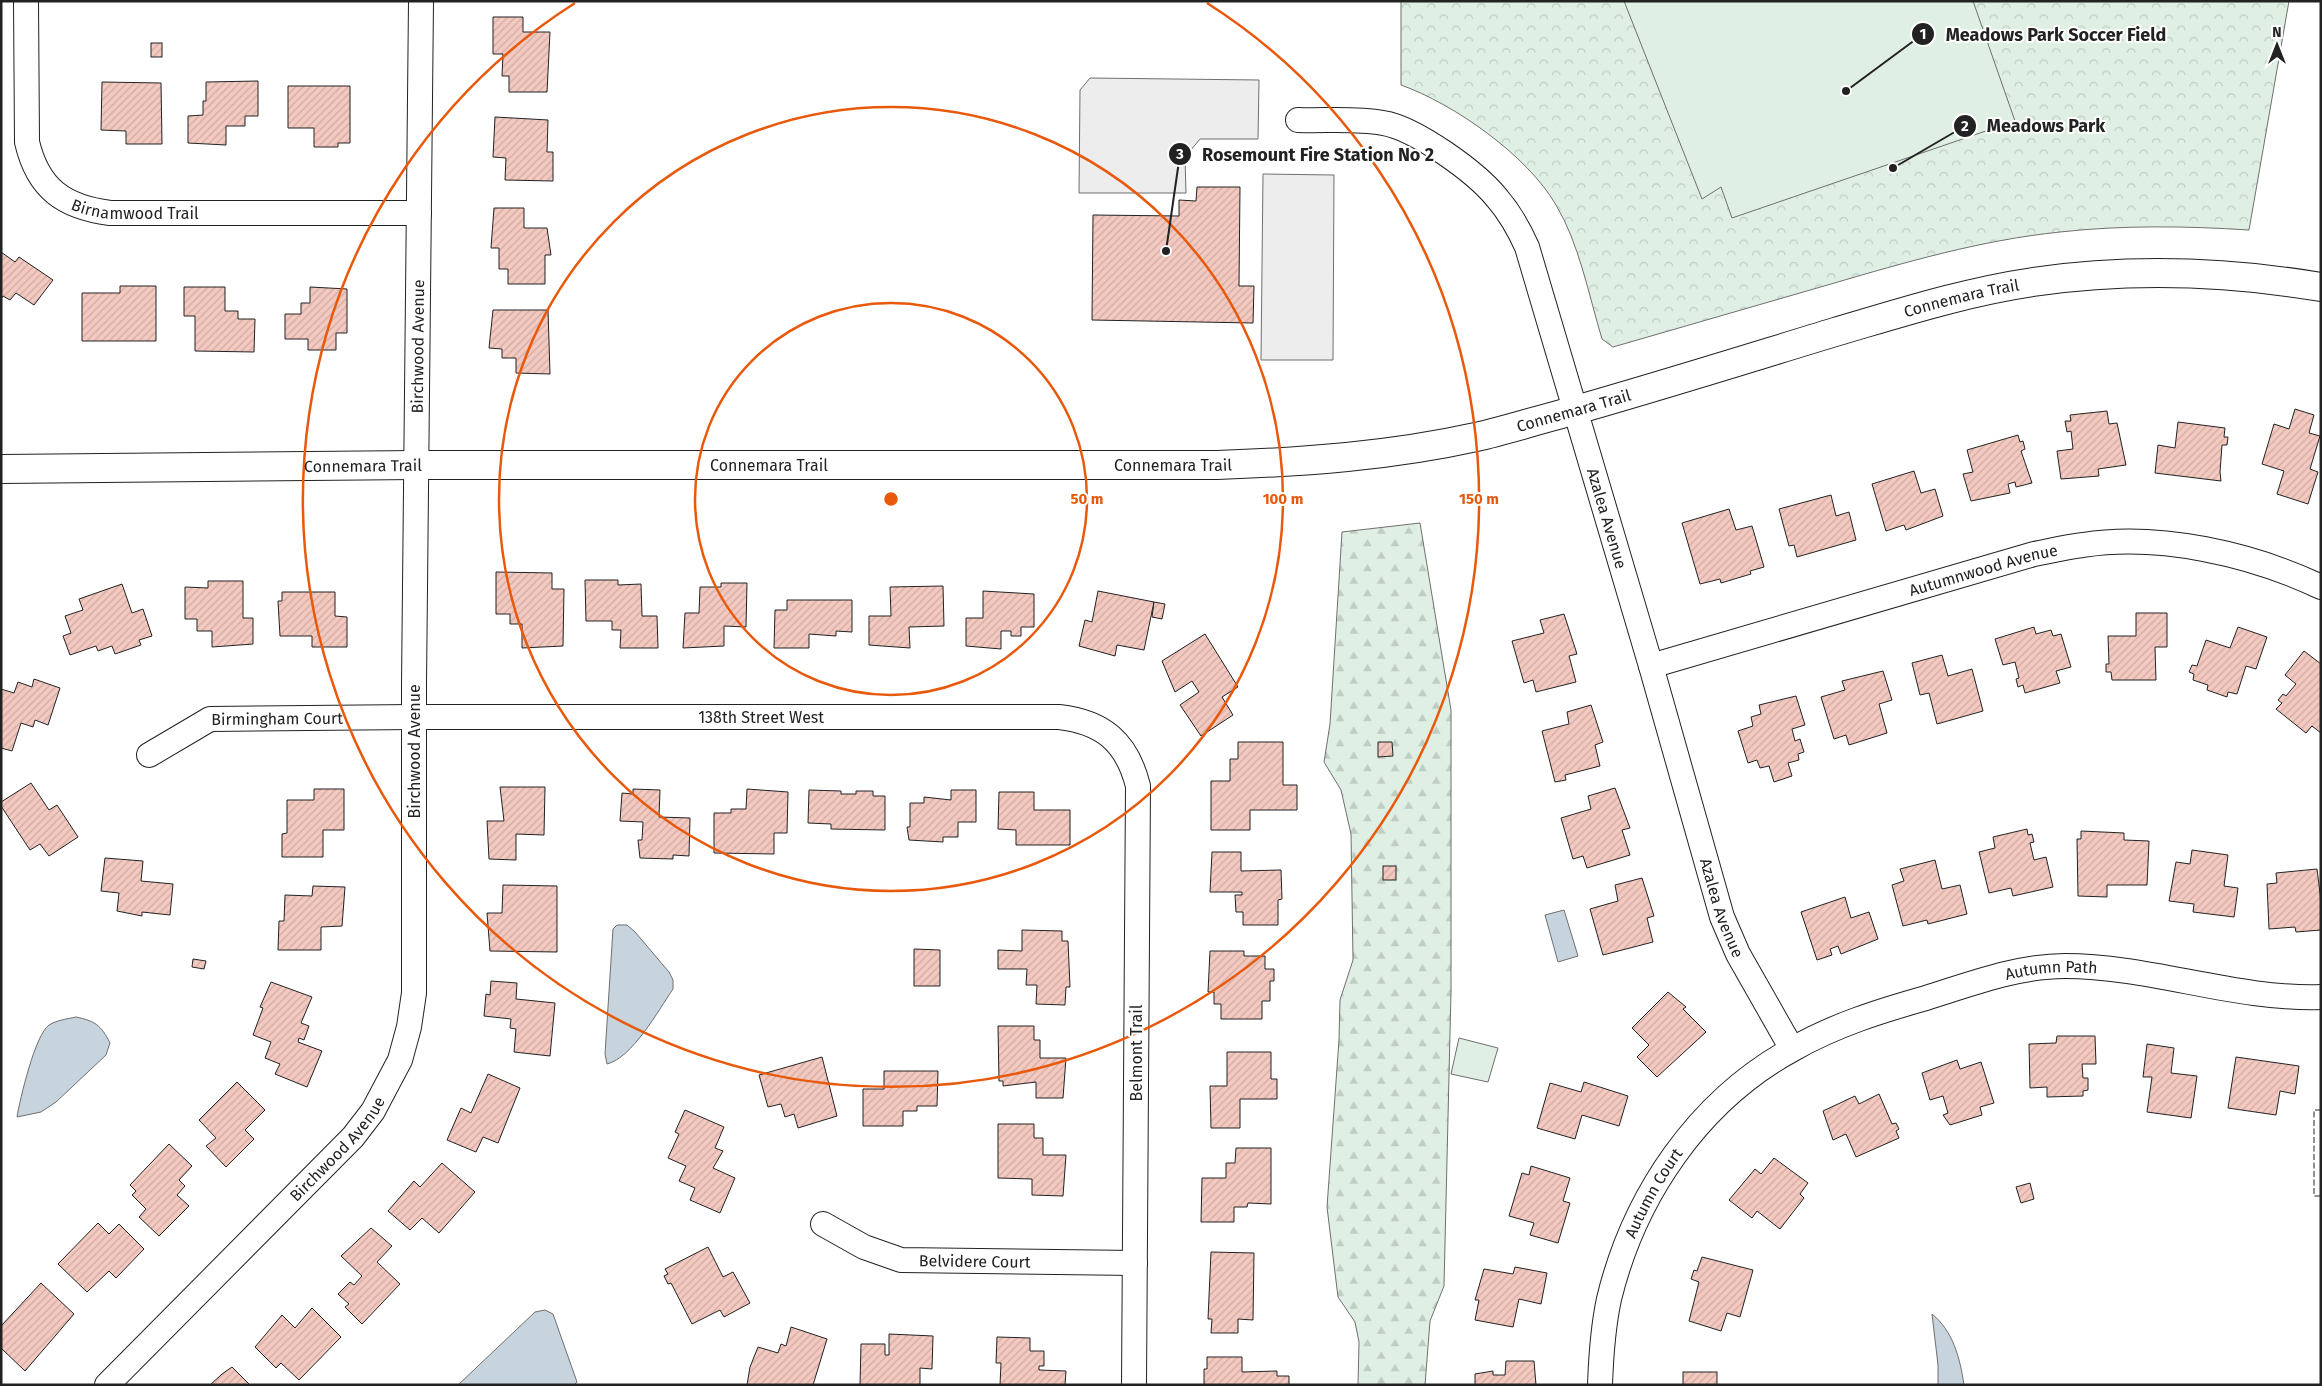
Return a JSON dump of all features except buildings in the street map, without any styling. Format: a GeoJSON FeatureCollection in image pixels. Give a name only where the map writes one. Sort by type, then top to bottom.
{"type":"FeatureCollection","features":[{"type":"Feature","properties":{"kind":"street","name":"Birnamwood Trail"},"geometry":{"type":"LineString","coordinates":[[26,1],[27,142],[32,163],[40,177],[68,202],[87,210],[110,213],[419,213]]}},
{"type":"Feature","properties":{"kind":"street","name":"Birchwood Avenue"},"geometry":{"type":"LineString","coordinates":[[107,1385],[352,1137],[373,1111],[388,1084],[400,1060],[409,1027],[414,993],[414,717],[421,1]]}},
{"type":"Feature","properties":{"kind":"street","name":"Azalea Avenue"},"geometry":{"type":"LineString","coordinates":[[1298,120],[1365,121],[1385,123],[1406,130],[1436,148],[1480,180],[1497,197],[1519,231],[1527,247],[1728,934],[1792,1049]]}},
{"type":"Feature","properties":{"kind":"street","name":"Connemara Trail"},"geometry":{"type":"LineString","coordinates":[[1,469],[417,466],[1217,465],[1311,462],[1412,449],[1459,440],[1574,410],[1915,308],[1992,289],[2031,282],[2122,273],[2164,272],[2241,276],[2321,287]]}},
{"type":"Feature","properties":{"kind":"street","name":"Autumnwood Avenue"},"geometry":{"type":"LineString","coordinates":[[1651,666],[2034,554],[2084,544],[2126,542],[2172,544],[2212,551],[2257,562],[2298,576],[2321,587]]}},
{"type":"Feature","properties":{"kind":"street","name":"138th Street West"},"geometry":{"type":"LineString","coordinates":[[414,717],[1059,717],[1089,723],[1105,732]]}},
{"type":"Feature","properties":{"kind":"street","name":"Birmingham Court"},"geometry":{"type":"LineString","coordinates":[[149,755],[210,719],[414,717]]}},
{"type":"Feature","properties":{"kind":"street","name":"Belmont Trail"},"geometry":{"type":"LineString","coordinates":[[1105,732],[1119,744],[1128,756],[1138,786],[1134,1385]]}},
{"type":"Feature","properties":{"kind":"street","name":"Autumn Path"},"geometry":{"type":"LineString","coordinates":[[1792,1049],[1868,1015],[2007,974],[2042,967],[2095,968],[2283,996],[2321,997]]}},
{"type":"Feature","properties":{"kind":"street","name":"Autumn Court"},"geometry":{"type":"LineString","coordinates":[[1600,1385],[1602,1344],[1609,1300],[1635,1222],[1653,1187],[1694,1130],[1719,1104],[1756,1072],[1792,1049]]}},
{"type":"Feature","properties":{"kind":"street","name":"Belvidere Court"},"geometry":{"type":"LineString","coordinates":[[823,1224],[864,1247],[901,1260],[1135,1262]]}},
{"type":"Feature","properties":{"kind":"green space"},"geometry":{"type":"Polygon","coordinates":[[[1401,1],[2289,1],[2249,230],[2131,227],[2060,232],[2002,240],[1887,268],[1613,347],[1602,339],[1583,270],[1571,236],[1556,205],[1543,186],[1527,168],[1488,133],[1444,105],[1401,85],[1401,1]]]}},
{"type":"Feature","properties":{"kind":"green space"},"geometry":{"type":"Polygon","coordinates":[[[1624,1],[1973,1],[2015,121],[1732,218],[1721,187],[1702,199],[1624,1]]]}},
{"type":"Feature","properties":{"kind":"green space"},"geometry":{"type":"Polygon","coordinates":[[[1420,523],[1451,710],[1451,992],[1444,1286],[1430,1321],[1425,1385],[1358,1385],[1359,1342],[1355,1322],[1338,1297],[1327,1207],[1339,1040],[1340,1000],[1353,960],[1351,834],[1341,790],[1324,762],[1330,724],[1342,532],[1420,523]]]}},
{"type":"Feature","properties":{"kind":"green space"},"geometry":{"type":"Polygon","coordinates":[[[1459,1038],[1498,1048],[1488,1082],[1451,1074],[1459,1038]]]}},
{"type":"Feature","properties":{"kind":"shaded area"},"geometry":{"type":"Polygon","coordinates":[[[1090,78],[1259,80],[1258,139],[1200,139],[1185,157],[1186,193],[1079,193],[1080,90],[1090,78]]]}},
{"type":"Feature","properties":{"kind":"shaded area"},"geometry":{"type":"Polygon","coordinates":[[[1263,174],[1334,175],[1333,360],[1261,360],[1263,174]]]}},
{"type":"Feature","properties":{"kind":"shaded area"},"geometry":{"type":"Polygon","coordinates":[[[1564,910],[1578,956],[1558,962],[1545,915],[1564,910]]]}},
{"type":"Feature","properties":{"kind":"shaded area"},"geometry":{"type":"Polygon","coordinates":[[[617,925],[627,925],[635,932],[669,972],[673,980],[673,989],[635,1043],[626,1053],[607,1064],[605,1054],[613,929],[617,925]]]}},
{"type":"Feature","properties":{"kind":"shaded area"},"geometry":{"type":"Polygon","coordinates":[[[76,1017],[93,1022],[104,1032],[110,1043],[106,1055],[56,1102],[41,1112],[17,1117],[29,1068],[44,1031],[52,1023],[76,1017]]]}},
{"type":"Feature","properties":{"kind":"shaded area"},"geometry":{"type":"Polygon","coordinates":[[[545,1310],[553,1314],[577,1382],[574,1385],[458,1385],[535,1312],[545,1310]]]}},
{"type":"Feature","properties":{"kind":"shaded area"},"geometry":{"type":"Polygon","coordinates":[[[1932,1314],[1945,1328],[1950,1337],[1960,1365],[1964,1385],[1938,1385],[1938,1365],[1932,1314]]]}},
{"type":"Feature","properties":{"kind":"fence"},"geometry":{"type":"LineString","coordinates":[[2321,1110],[2314,1110],[2314,1196],[2321,1196]]}},
{"type":"Feature","properties":{"kind":"place","name":"Meadows Park Soccer Field"},"geometry":{"type":"Point","coordinates":[1846,91]}},
{"type":"Feature","properties":{"kind":"place","name":"Meadows Park"},"geometry":{"type":"Point","coordinates":[1893,168]}},
{"type":"Feature","properties":{"kind":"place","name":"Rosemount Fire Station No 2"},"geometry":{"type":"Point","coordinates":[1166,251]}}]}
